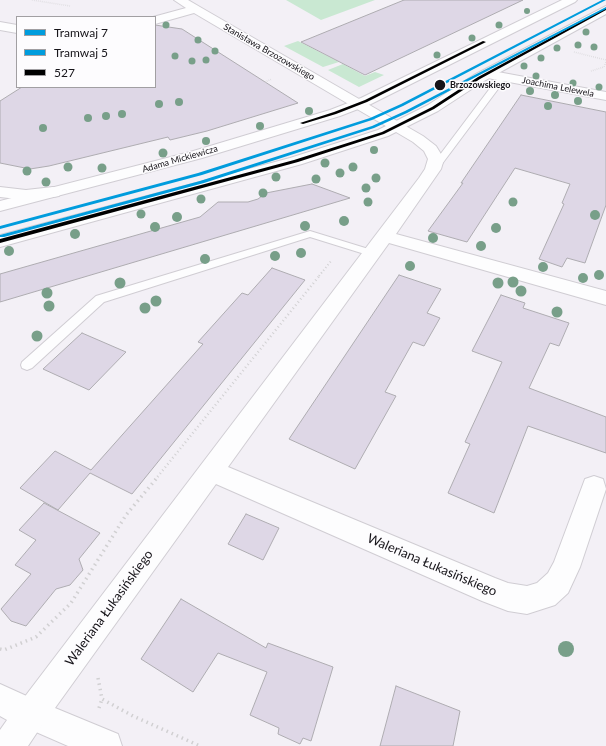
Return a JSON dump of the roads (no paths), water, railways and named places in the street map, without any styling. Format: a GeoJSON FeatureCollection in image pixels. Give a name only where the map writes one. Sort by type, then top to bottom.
{"type":"FeatureCollection","features":[{"type":"Feature","properties":{"kind":"street","name":"Stanisława Brzozowskiego"},"geometry":{"type":"LineString","coordinates":[[180,0],[358,104]]}},
{"type":"Feature","properties":{"kind":"street","name":"Adama Mickiewicza"},"geometry":{"type":"LineString","coordinates":[[0,206],[212,150],[327,116],[358,104],[571,0]]}},
{"type":"Feature","properties":{"kind":"street"},"geometry":{"type":"LineString","coordinates":[[156,20],[196,9]]}},
{"type":"Feature","properties":{"kind":"street"},"geometry":{"type":"LineString","coordinates":[[0,241],[306,158],[397,127],[437,106],[487,74],[606,9]]}},
{"type":"Feature","properties":{"kind":"street"},"geometry":{"type":"LineString","coordinates":[[0,26],[16,29]]}},
{"type":"Feature","properties":{"kind":"street","name":"Joachima Lelewela"},"geometry":{"type":"LineString","coordinates":[[487,74],[606,96]]}},
{"type":"Feature","properties":{"kind":"street"},"geometry":{"type":"LineString","coordinates":[[358,104],[397,127]]}},
{"type":"Feature","properties":{"kind":"street","name":"Waleriana Łukasińskiego"},"geometry":{"type":"LineString","coordinates":[[8,746],[210,470],[426,180],[435,164],[436,158],[434,154],[425,144],[397,127]]}},
{"type":"Feature","properties":{"kind":"street"},"geometry":{"type":"LineString","coordinates":[[0,192],[26,195],[60,191]]}},
{"type":"Feature","properties":{"kind":"street"},"geometry":{"type":"LineString","coordinates":[[378,244],[606,298]]}},
{"type":"Feature","properties":{"kind":"street","name":"Waleriana Łukasińskiego"},"geometry":{"type":"LineString","coordinates":[[210,470],[492,591],[508,597],[527,600],[545,595],[558,583],[566,567],[594,487]]}},
{"type":"Feature","properties":{"kind":"street"},"geometry":{"type":"LineString","coordinates":[[0,700],[106,746]]}},
{"type":"Feature","properties":{"kind":"lane","name":"Waleriana Łukasińskiego"},"geometry":{"type":"LineString","coordinates":[[426,180],[503,77]]}},
{"type":"Feature","properties":{"kind":"lane"},"geometry":{"type":"LineString","coordinates":[[27,365],[100,299],[310,234],[344,245],[378,244]]}},
{"type":"Feature","properties":{"kind":"tram line","name":"7"},"geometry":{"type":"LineString","coordinates":[[0,228],[200,174],[371,119],[402,105],[604,0]]}},
{"type":"Feature","properties":{"kind":"tram line","name":"5"},"geometry":{"type":"LineString","coordinates":[[2,236],[202,182],[373,127],[406,112],[606,8]]}},
{"type":"Feature","properties":{"kind":"place","name":"Brzozowskiego"},"geometry":{"type":"Point","coordinates":[440,85]}}]}
